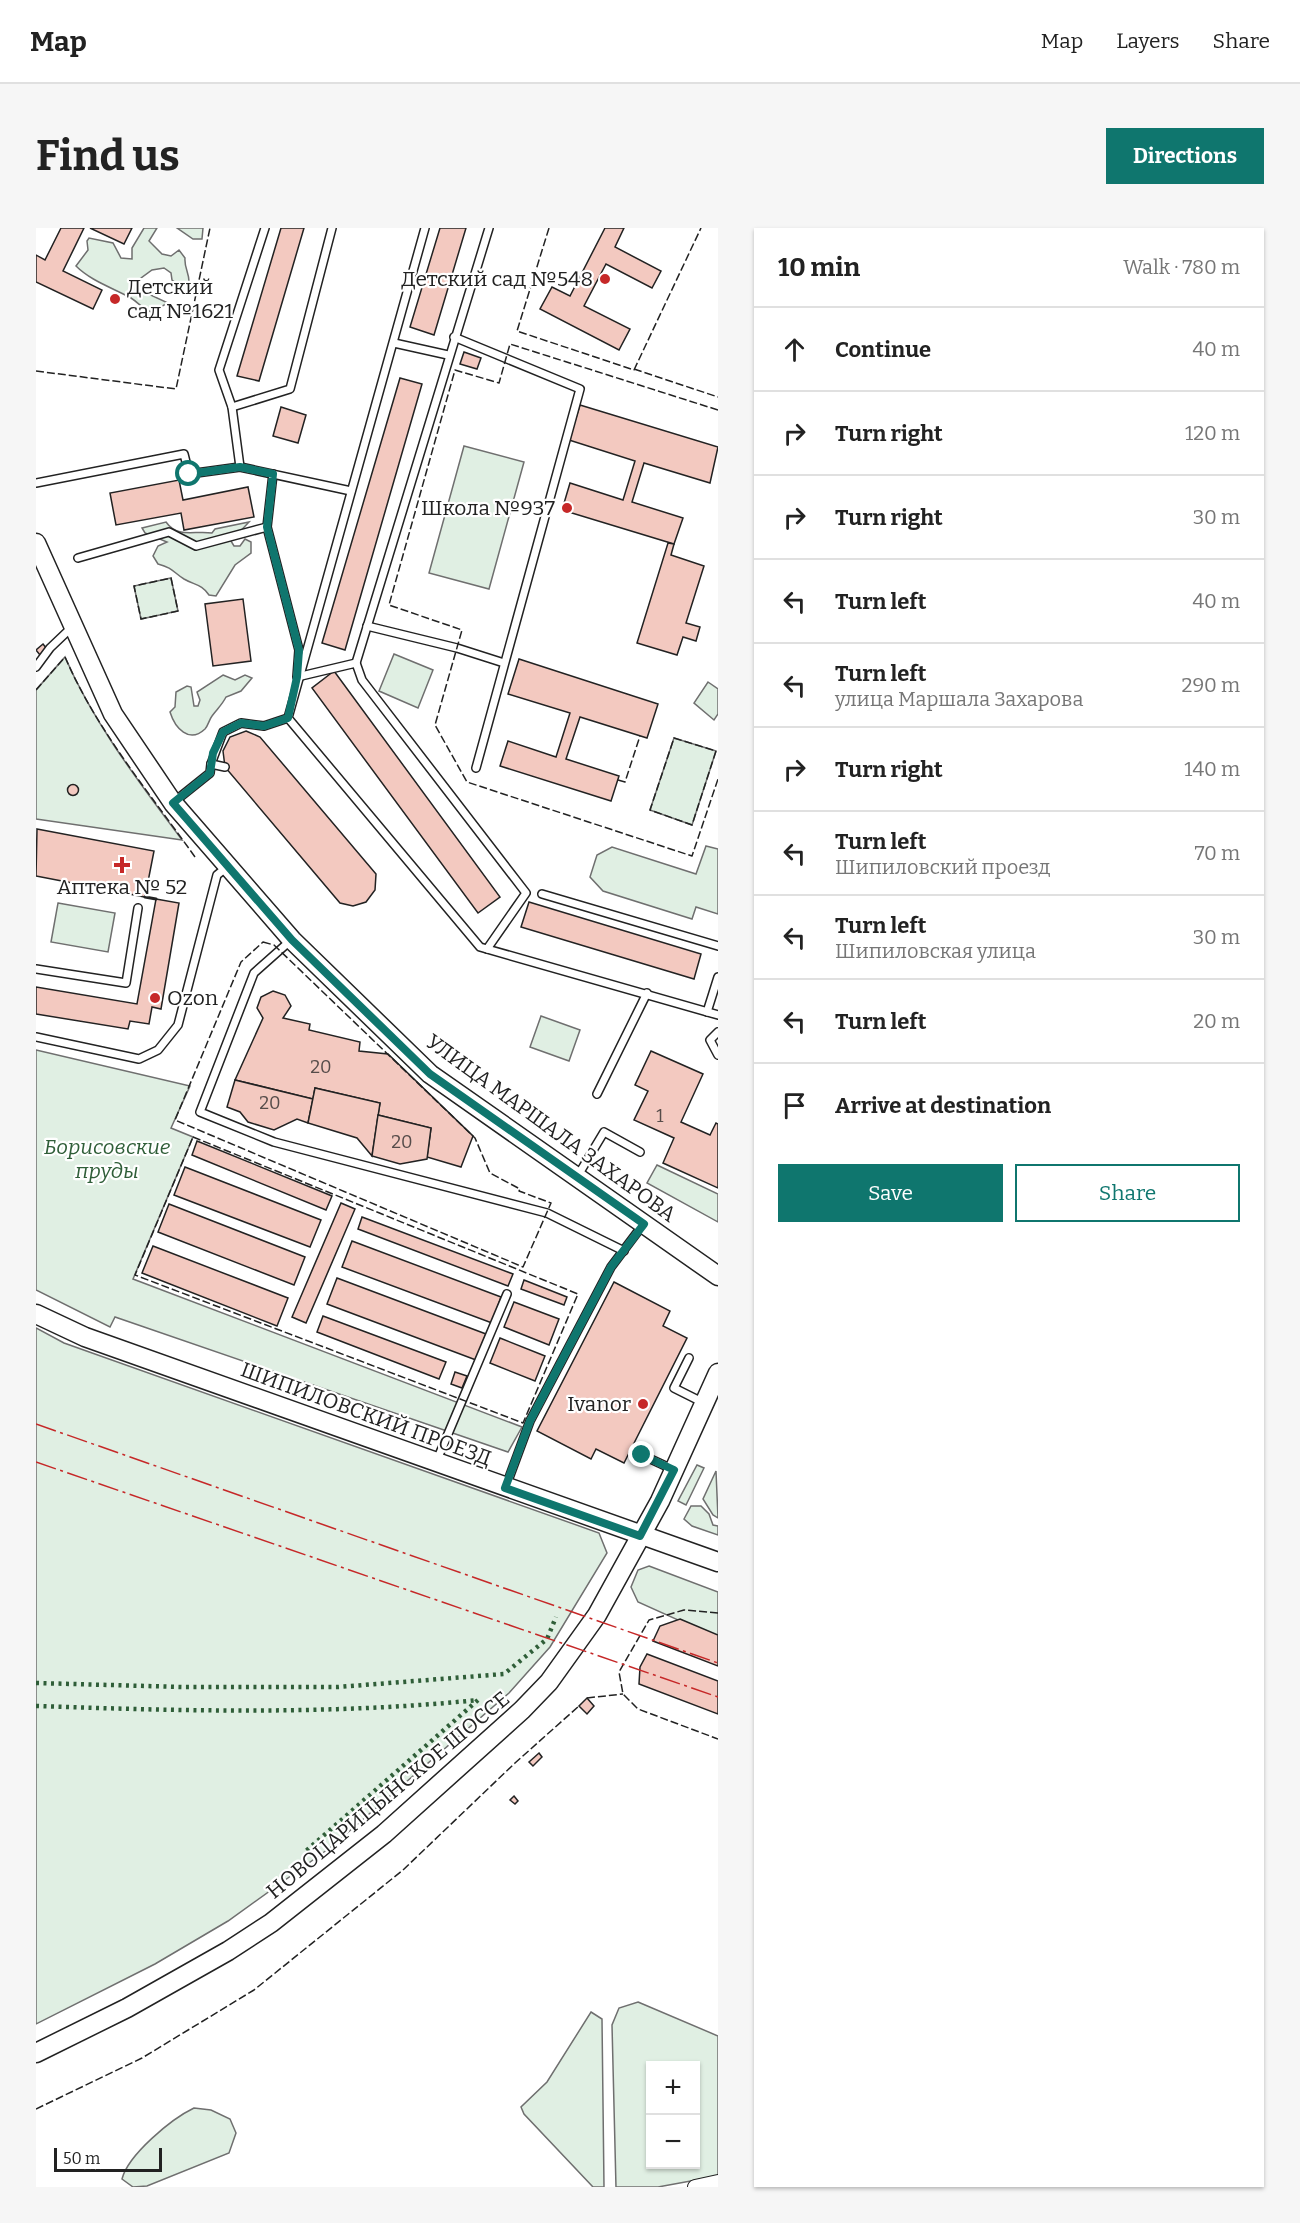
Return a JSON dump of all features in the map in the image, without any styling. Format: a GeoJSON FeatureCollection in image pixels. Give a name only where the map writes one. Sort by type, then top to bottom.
{"type":"FeatureCollection","features":[{"type":"Feature","properties":{"kind":"main road","name":"УЛИЦА МАРШАЛА ЗАХАРОВА"},"geometry":{"type":"LineString","coordinates":[[36,543],[113,714],[173,803],[292,940],[430,1074],[718,1276]]}},
{"type":"Feature","properties":{"kind":"main road","name":"ШИПИЛОВСКИЙ ПРОЕЗД"},"geometry":{"type":"LineString","coordinates":[[36,1314],[86,1337],[718,1562]]}},
{"type":"Feature","properties":{"kind":"main road","name":"НОВОЦАРИЦЫНСКОЕ ШОССЕ"},"geometry":{"type":"LineString","coordinates":[[36,2053],[127,2008],[228,1951],[303,1899],[384,1834],[522,1710],[549,1682],[597,1615],[674,1470],[718,1373]]}},
{"type":"Feature","properties":{"kind":"street"},"geometry":{"type":"LineString","coordinates":[[695,2187],[718,2182]]}},
{"type":"Feature","properties":{"kind":"lane"},"geometry":{"type":"LineString","coordinates":[[240,467],[232,407],[219,370],[265,228]]}},
{"type":"Feature","properties":{"kind":"lane"},"geometry":{"type":"LineString","coordinates":[[232,407],[290,389],[332,228]]}},
{"type":"Feature","properties":{"kind":"lane"},"geometry":{"type":"LineString","coordinates":[[288,718],[297,677],[425,228]]}},
{"type":"Feature","properties":{"kind":"lane"},"geometry":{"type":"LineString","coordinates":[[488,949],[526,893],[362,680],[356,663],[489,228]]}},
{"type":"Feature","properties":{"kind":"lane"},"geometry":{"type":"LineString","coordinates":[[454,337],[580,389],[476,768]]}},
{"type":"Feature","properties":{"kind":"lane"},"geometry":{"type":"LineString","coordinates":[[394,343],[448,356]]}},
{"type":"Feature","properties":{"kind":"lane"},"geometry":{"type":"LineString","coordinates":[[36,483],[184,454],[189,474],[240,467],[351,491]]}},
{"type":"Feature","properties":{"kind":"lane"},"geometry":{"type":"LineString","coordinates":[[273,474],[267,527],[299,650],[297,677]]}},
{"type":"Feature","properties":{"kind":"lane"},"geometry":{"type":"LineString","coordinates":[[78,558],[169,532],[196,546],[267,527]]}},
{"type":"Feature","properties":{"kind":"lane"},"geometry":{"type":"LineString","coordinates":[[36,667],[50,648],[73,626]]}},
{"type":"Feature","properties":{"kind":"lane"},"geometry":{"type":"LineString","coordinates":[[367,626],[457,648],[504,663]]}},
{"type":"Feature","properties":{"kind":"lane"},"geometry":{"type":"LineString","coordinates":[[297,677],[356,663]]}},
{"type":"Feature","properties":{"kind":"lane"},"geometry":{"type":"LineString","coordinates":[[288,718],[480,947],[718,1015]]}},
{"type":"Feature","properties":{"kind":"lane"},"geometry":{"type":"LineString","coordinates":[[173,803],[210,773],[223,732],[241,723],[264,726],[288,718]]}},
{"type":"Feature","properties":{"kind":"lane"},"geometry":{"type":"LineString","coordinates":[[211,764],[225,767]]}},
{"type":"Feature","properties":{"kind":"lane"},"geometry":{"type":"LineString","coordinates":[[36,1037],[140,1059],[158,1050],[178,1025],[217,875],[227,867]]}},
{"type":"Feature","properties":{"kind":"lane"},"geometry":{"type":"LineString","coordinates":[[542,894],[718,946]]}},
{"type":"Feature","properties":{"kind":"lane"},"geometry":{"type":"LineString","coordinates":[[36,969],[126,983],[138,908]]}},
{"type":"Feature","properties":{"kind":"lane"},"geometry":{"type":"LineString","coordinates":[[292,940],[254,974],[200,1112],[274,1142],[547,1212],[624,1251]]}},
{"type":"Feature","properties":{"kind":"lane"},"geometry":{"type":"LineString","coordinates":[[707,1012],[718,977]]}},
{"type":"Feature","properties":{"kind":"lane"},"geometry":{"type":"LineString","coordinates":[[597,1094],[646,993]]}},
{"type":"Feature","properties":{"kind":"lane"},"geometry":{"type":"LineString","coordinates":[[718,1032],[710,1040],[718,1055]]}},
{"type":"Feature","properties":{"kind":"lane"},"geometry":{"type":"LineString","coordinates":[[577,1177],[604,1132],[640,1152]]}},
{"type":"Feature","properties":{"kind":"lane"},"geometry":{"type":"LineString","coordinates":[[505,1488],[530,1421],[611,1267],[644,1224]]}},
{"type":"Feature","properties":{"kind":"lane"},"geometry":{"type":"LineString","coordinates":[[436,1463],[507,1294]]}},
{"type":"Feature","properties":{"kind":"lane"},"geometry":{"type":"LineString","coordinates":[[689,1358],[674,1388],[704,1403]]}},
{"type":"Feature","properties":{"kind":"lane"},"geometry":{"type":"LineString","coordinates":[[642,1455],[674,1470]]}},
{"type":"Feature","properties":{"kind":"green space"},"geometry":{"type":"Polygon","coordinates":[[[144,228],[157,228],[149,241],[162,254],[171,256],[179,250],[185,258],[189,280],[189,284],[181,286],[172,280],[171,273],[164,268],[152,270],[137,281],[144,292],[168,303],[151,312],[131,298],[88,276],[76,266],[88,250],[89,238],[113,243],[121,258],[132,259],[132,248],[144,228]]]}},
{"type":"Feature","properties":{"kind":"green space"},"geometry":{"type":"Polygon","coordinates":[[[177,228],[203,228],[202,239],[193,239],[177,228]]]}},
{"type":"Feature","properties":{"kind":"green space"},"geometry":{"type":"Polygon","coordinates":[[[464,446],[524,462],[489,589],[429,573],[464,446]]]}},
{"type":"Feature","properties":{"kind":"green space"},"geometry":{"type":"Polygon","coordinates":[[[166,522],[181,532],[212,533],[215,529],[249,522],[231,541],[234,546],[240,546],[245,539],[251,542],[251,553],[235,565],[216,596],[209,595],[201,587],[158,564],[153,556],[158,546],[167,542],[145,533],[142,528],[166,522]]]}},
{"type":"Feature","properties":{"kind":"green space"},"geometry":{"type":"Polygon","coordinates":[[[171,578],[178,611],[141,619],[134,586],[171,578]]]}},
{"type":"Feature","properties":{"kind":"green space"},"geometry":{"type":"Polygon","coordinates":[[[394,654],[433,670],[418,708],[379,691],[394,654]]]}},
{"type":"Feature","properties":{"kind":"green space"},"geometry":{"type":"Polygon","coordinates":[[[65,657],[103,729],[182,840],[36,819],[36,690],[65,657]]]}},
{"type":"Feature","properties":{"kind":"green space"},"geometry":{"type":"Polygon","coordinates":[[[223,675],[235,680],[245,675],[252,678],[241,691],[226,697],[205,729],[193,735],[183,732],[175,724],[170,712],[175,707],[176,692],[187,686],[191,687],[194,706],[198,706],[200,700],[197,692],[223,675]]]}},
{"type":"Feature","properties":{"kind":"green space"},"geometry":{"type":"Polygon","coordinates":[[[708,682],[718,689],[718,714],[714,720],[694,703],[708,682]]]}},
{"type":"Feature","properties":{"kind":"green space"},"geometry":{"type":"Polygon","coordinates":[[[674,738],[716,751],[692,825],[650,810],[674,738]]]}},
{"type":"Feature","properties":{"kind":"green space"},"geometry":{"type":"Polygon","coordinates":[[[706,846],[718,849],[718,914],[696,907],[692,919],[603,891],[590,877],[597,855],[612,847],[696,874],[706,846]]]}},
{"type":"Feature","properties":{"kind":"green space"},"geometry":{"type":"Polygon","coordinates":[[[58,903],[115,913],[108,952],[51,942],[58,903]]]}},
{"type":"Feature","properties":{"kind":"green space"},"geometry":{"type":"Polygon","coordinates":[[[541,1016],[580,1030],[569,1061],[530,1047],[541,1016]]]}},
{"type":"Feature","properties":{"kind":"green space","name":"Борисовские пруды"},"geometry":{"type":"Polygon","coordinates":[[[36,1050],[190,1086],[171,1128],[193,1137],[133,1279],[522,1427],[508,1452],[115,1317],[110,1327],[36,1290],[36,1050]]]}},
{"type":"Feature","properties":{"kind":"green space"},"geometry":{"type":"Polygon","coordinates":[[[657,1165],[718,1194],[718,1222],[647,1183],[657,1165]]]}},
{"type":"Feature","properties":{"kind":"green space"},"geometry":{"type":"Polygon","coordinates":[[[36,1328],[64,1343],[599,1533],[607,1553],[550,1647],[509,1693],[331,1847],[228,1921],[155,1964],[36,2024],[36,1328]]]}},
{"type":"Feature","properties":{"kind":"green space"},"geometry":{"type":"Polygon","coordinates":[[[697,1465],[704,1468],[686,1505],[678,1501],[697,1465]]]}},
{"type":"Feature","properties":{"kind":"green space"},"geometry":{"type":"Polygon","coordinates":[[[716,1471],[718,1518],[713,1515],[703,1499],[716,1471]]]}},
{"type":"Feature","properties":{"kind":"green space"},"geometry":{"type":"Polygon","coordinates":[[[691,1506],[701,1506],[709,1514],[713,1525],[718,1526],[718,1535],[692,1526],[684,1519],[691,1506]]]}},
{"type":"Feature","properties":{"kind":"green space"},"geometry":{"type":"Polygon","coordinates":[[[649,1566],[718,1592],[718,1638],[638,1602],[631,1587],[638,1570],[649,1566]]]}},
{"type":"Feature","properties":{"kind":"green space"},"geometry":{"type":"Polygon","coordinates":[[[638,2002],[718,2036],[718,2176],[658,2187],[616,2187],[612,2025],[619,2008],[638,2002]]]}},
{"type":"Feature","properties":{"kind":"green space"},"geometry":{"type":"Polygon","coordinates":[[[591,2012],[602,2019],[604,2187],[593,2187],[524,2114],[521,2107],[547,2082],[591,2012]]]}},
{"type":"Feature","properties":{"kind":"green space"},"geometry":{"type":"Polygon","coordinates":[[[194,2108],[211,2110],[230,2119],[236,2133],[229,2153],[147,2186],[133,2187],[122,2179],[141,2149],[174,2120],[194,2108]]]}},
{"type":"Feature","properties":{"kind":"building"},"geometry":{"type":"Polygon","coordinates":[[[61,228],[84,228],[63,271],[102,290],[93,309],[36,282],[36,255],[45,260],[61,228]]]}},
{"type":"Feature","properties":{"kind":"building"},"geometry":{"type":"Polygon","coordinates":[[[90,228],[132,228],[124,244],[90,228]]]}},
{"type":"Feature","properties":{"kind":"building"},"geometry":{"type":"Polygon","coordinates":[[[281,228],[304,228],[259,381],[237,376],[281,228]]]}},
{"type":"Feature","properties":{"kind":"building"},"geometry":{"type":"Polygon","coordinates":[[[440,228],[466,228],[434,335],[410,327],[440,228]]]}},
{"type":"Feature","properties":{"kind":"building"},"geometry":{"type":"Polygon","coordinates":[[[605,228],[624,228],[615,247],[661,271],[652,288],[606,264],[584,306],[630,329],[619,350],[540,309],[552,287],[570,296],[605,228]]]}},
{"type":"Feature","properties":{"kind":"building"},"geometry":{"type":"Polygon","coordinates":[[[464,352],[481,358],[477,369],[460,364],[464,352]]]}},
{"type":"Feature","properties":{"kind":"building"},"geometry":{"type":"Polygon","coordinates":[[[400,378],[422,384],[345,650],[322,643],[400,378]]]}},
{"type":"Feature","properties":{"kind":"building"},"geometry":{"type":"Polygon","coordinates":[[[580,405],[718,447],[710,483],[644,463],[632,502],[683,518],[674,544],[562,510],[570,483],[623,500],[635,461],[569,440],[580,405]]]}},
{"type":"Feature","properties":{"kind":"building"},"geometry":{"type":"Polygon","coordinates":[[[281,407],[306,415],[298,443],[273,436],[281,407]]]}},
{"type":"Feature","properties":{"kind":"building"},"geometry":{"type":"Polygon","coordinates":[[[179,480],[183,500],[248,487],[254,517],[184,530],[181,513],[116,525],[110,493],[179,480]]]}},
{"type":"Feature","properties":{"kind":"building"},"geometry":{"type":"Polygon","coordinates":[[[668,543],[674,544],[671,555],[704,566],[686,623],[700,627],[696,641],[683,637],[677,655],[637,643],[668,543]]]}},
{"type":"Feature","properties":{"kind":"building"},"geometry":{"type":"Polygon","coordinates":[[[243,599],[251,661],[213,666],[205,604],[243,599]]]}},
{"type":"Feature","properties":{"kind":"building"},"geometry":{"type":"Polygon","coordinates":[[[43,644],[47,649],[40,655],[36,650],[43,644]]]}},
{"type":"Feature","properties":{"kind":"building"},"geometry":{"type":"Polygon","coordinates":[[[519,659],[658,704],[647,738],[580,717],[566,759],[619,776],[611,801],[500,766],[508,741],[556,757],[570,713],[508,694],[519,659]]]}},
{"type":"Feature","properties":{"kind":"building"},"geometry":{"type":"Polygon","coordinates":[[[334,671],[500,897],[478,913],[312,688],[334,671]]]}},
{"type":"Feature","properties":{"kind":"building"},"geometry":{"type":"Polygon","coordinates":[[[246,731],[260,737],[376,874],[375,890],[366,902],[353,906],[340,903],[225,767],[223,751],[230,737],[246,731]]]}},
{"type":"Feature","properties":{"kind":"building"},"geometry":{"type":"Polygon","coordinates":[[[73,785],[77,786],[77,794],[73,795],[69,794],[68,790],[69,786],[73,785]]]}},
{"type":"Feature","properties":{"kind":"building"},"geometry":{"type":"Polygon","coordinates":[[[37,829],[154,851],[145,897],[36,876],[37,829]]]}},
{"type":"Feature","properties":{"kind":"building"},"geometry":{"type":"Polygon","coordinates":[[[156,899],[179,903],[161,1009],[152,1007],[149,1024],[130,1021],[128,1029],[36,1014],[36,987],[137,1004],[156,899]]]}},
{"type":"Feature","properties":{"kind":"building"},"geometry":{"type":"Polygon","coordinates":[[[529,902],[701,954],[694,979],[521,927],[529,902]]]}},
{"type":"Feature","properties":{"kind":"building"},"geometry":{"type":"Polygon","coordinates":[[[273,991],[285,995],[291,1006],[283,1018],[310,1024],[309,1030],[360,1042],[359,1051],[388,1054],[473,1136],[461,1167],[427,1157],[431,1128],[378,1115],[380,1103],[315,1088],[313,1099],[235,1080],[263,1018],[257,1008],[261,997],[273,991]]]}},
{"type":"Feature","properties":{"kind":"building"},"geometry":{"type":"Polygon","coordinates":[[[651,1051],[703,1074],[681,1122],[710,1135],[716,1123],[718,1124],[718,1188],[663,1163],[674,1138],[634,1120],[648,1091],[635,1085],[651,1051]]]}},
{"type":"Feature","properties":{"kind":"building"},"geometry":{"type":"Polygon","coordinates":[[[235,1080],[313,1099],[308,1123],[297,1119],[274,1130],[248,1122],[240,1112],[227,1107],[235,1080]]]}},
{"type":"Feature","properties":{"kind":"building"},"geometry":{"type":"Polygon","coordinates":[[[315,1088],[380,1103],[372,1156],[357,1138],[308,1123],[315,1088]]]}},
{"type":"Feature","properties":{"kind":"building"},"geometry":{"type":"Polygon","coordinates":[[[378,1115],[431,1128],[427,1159],[400,1164],[372,1156],[378,1115]]]}},
{"type":"Feature","properties":{"kind":"building"},"geometry":{"type":"Polygon","coordinates":[[[197,1141],[332,1196],[326,1210],[192,1155],[197,1141]]]}},
{"type":"Feature","properties":{"kind":"building"},"geometry":{"type":"Polygon","coordinates":[[[185,1167],[321,1220],[310,1247],[174,1195],[185,1167]]]}},
{"type":"Feature","properties":{"kind":"building"},"geometry":{"type":"Polygon","coordinates":[[[341,1203],[355,1209],[306,1323],[292,1317],[341,1203]]]}},
{"type":"Feature","properties":{"kind":"building"},"geometry":{"type":"Polygon","coordinates":[[[169,1204],[305,1257],[294,1285],[158,1232],[169,1204]]]}},
{"type":"Feature","properties":{"kind":"building"},"geometry":{"type":"Polygon","coordinates":[[[362,1217],[513,1274],[508,1286],[358,1229],[362,1217]]]}},
{"type":"Feature","properties":{"kind":"building"},"geometry":{"type":"Polygon","coordinates":[[[352,1241],[501,1297],[492,1323],[342,1267],[352,1241]]]}},
{"type":"Feature","properties":{"kind":"building"},"geometry":{"type":"Polygon","coordinates":[[[153,1246],[288,1298],[277,1326],[142,1273],[153,1246]]]}},
{"type":"Feature","properties":{"kind":"building"},"geometry":{"type":"Polygon","coordinates":[[[337,1278],[486,1334],[476,1360],[327,1304],[337,1278]]]}},
{"type":"Feature","properties":{"kind":"building"},"geometry":{"type":"Polygon","coordinates":[[[524,1280],[567,1297],[564,1305],[521,1289],[524,1280]]]}},
{"type":"Feature","properties":{"kind":"building"},"geometry":{"type":"Polygon","coordinates":[[[614,1282],[670,1311],[663,1326],[687,1338],[624,1463],[596,1449],[591,1459],[537,1431],[614,1282]]]}},
{"type":"Feature","properties":{"kind":"building"},"geometry":{"type":"Polygon","coordinates":[[[514,1302],[559,1319],[549,1345],[504,1327],[514,1302]]]}},
{"type":"Feature","properties":{"kind":"building"},"geometry":{"type":"Polygon","coordinates":[[[323,1316],[446,1362],[439,1379],[317,1332],[323,1316]]]}},
{"type":"Feature","properties":{"kind":"building"},"geometry":{"type":"Polygon","coordinates":[[[500,1338],[545,1356],[535,1381],[490,1363],[500,1338]]]}},
{"type":"Feature","properties":{"kind":"building"},"geometry":{"type":"Polygon","coordinates":[[[455,1372],[467,1376],[462,1388],[451,1384],[455,1372]]]}},
{"type":"Feature","properties":{"kind":"building"},"geometry":{"type":"Polygon","coordinates":[[[680,1619],[718,1635],[718,1666],[653,1641],[660,1626],[680,1619]]]}},
{"type":"Feature","properties":{"kind":"building"},"geometry":{"type":"Polygon","coordinates":[[[647,1654],[718,1681],[718,1714],[639,1684],[640,1667],[647,1654]]]}},
{"type":"Feature","properties":{"kind":"building"},"geometry":{"type":"Polygon","coordinates":[[[587,1698],[594,1706],[587,1714],[579,1706],[587,1698]]]}},
{"type":"Feature","properties":{"kind":"building"},"geometry":{"type":"Polygon","coordinates":[[[539,1753],[542,1757],[533,1766],[529,1762],[539,1753]]]}},
{"type":"Feature","properties":{"kind":"building"},"geometry":{"type":"Polygon","coordinates":[[[514,1796],[518,1801],[515,1804],[510,1800],[514,1796]]]}},
{"type":"Feature","properties":{"kind":"hedge"},"geometry":{"type":"LineString","coordinates":[[36,1683],[183,1687],[338,1687],[504,1674],[547,1639],[556,1617]]}},
{"type":"Feature","properties":{"kind":"hedge"},"geometry":{"type":"LineString","coordinates":[[36,1706],[313,1710],[478,1700],[306,1851]]}},
{"type":"Feature","properties":{"kind":"fence"},"geometry":{"type":"LineString","coordinates":[[36,371],[176,389],[210,228]]}},
{"type":"Feature","properties":{"kind":"fence"},"geometry":{"type":"LineString","coordinates":[[549,228],[517,331],[634,370],[701,228]]}},
{"type":"Feature","properties":{"kind":"fence"},"geometry":{"type":"LineString","coordinates":[[718,410],[510,344],[499,383],[455,370],[389,605],[462,630],[435,725],[467,782],[692,856],[718,779]]}},
{"type":"Feature","properties":{"kind":"fence"},"geometry":{"type":"LineString","coordinates":[[634,369],[718,397]]}},
{"type":"Feature","properties":{"kind":"fence"},"geometry":{"type":"LineString","coordinates":[[171,578],[178,611],[141,619],[134,586],[171,578]]}},
{"type":"Feature","properties":{"kind":"fence"},"geometry":{"type":"LineString","coordinates":[[36,690],[65,657],[108,736],[195,857]]}},
{"type":"Feature","properties":{"kind":"fence"},"geometry":{"type":"LineString","coordinates":[[618,780],[625,782],[640,736]]}},
{"type":"Feature","properties":{"kind":"fence"},"geometry":{"type":"LineString","coordinates":[[674,738],[716,751],[692,825],[650,810],[674,738]]}},
{"type":"Feature","properties":{"kind":"fence"},"geometry":{"type":"LineString","coordinates":[[263,942],[274,945],[475,1138],[490,1173],[520,1189],[519,1191],[551,1203],[523,1267],[175,1120],[241,962],[263,942]]}},
{"type":"Feature","properties":{"kind":"fence"},"geometry":{"type":"LineString","coordinates":[[193,1137],[578,1294],[523,1423],[135,1275],[193,1137]]}},
{"type":"Feature","properties":{"kind":"fence"},"geometry":{"type":"LineString","coordinates":[[718,1613],[684,1610],[649,1620],[619,1672],[623,1694],[638,1709],[718,1739]]}},
{"type":"Feature","properties":{"kind":"fence"},"geometry":{"type":"LineString","coordinates":[[587,1698],[623,1694]]}},
{"type":"Feature","properties":{"kind":"fence"},"geometry":{"type":"LineString","coordinates":[[36,2109],[142,2058],[254,1990],[403,1870],[515,1763],[579,1706]]}},
{"type":"Feature","properties":{"kind":"wall"},"geometry":{"type":"LineString","coordinates":[[145,897],[156,899]]}},
{"type":"Feature","properties":{"kind":"power"},"geometry":{"type":"LineString","coordinates":[[36,1424],[718,1663]]}},
{"type":"Feature","properties":{"kind":"power"},"geometry":{"type":"LineString","coordinates":[[36,1462],[718,1697]]}},
{"type":"Feature","properties":{"kind":"place","name":"Детский сад №548"},"geometry":{"type":"Point","coordinates":[605,279]}},
{"type":"Feature","properties":{"kind":"place","name":"Детский сад №1621"},"geometry":{"type":"Point","coordinates":[115,299]}},
{"type":"Feature","properties":{"kind":"place","name":"Школа №937"},"geometry":{"type":"Point","coordinates":[567,508]}},
{"type":"Feature","properties":{"kind":"place","name":"Аптека № 52"},"geometry":{"type":"Point","coordinates":[122,865]}},
{"type":"Feature","properties":{"kind":"place","name":"Ozon"},"geometry":{"type":"Point","coordinates":[155,998]}},
{"type":"Feature","properties":{"kind":"place","name":"Ivanor"},"geometry":{"type":"Point","coordinates":[643,1404]}},
{"type":"Feature","properties":{"kind":"route"},"geometry":{"type":"LineString","coordinates":[[189,474],[240,467],[273,474],[267,527],[299,650],[297,677],[288,718],[264,726],[241,723],[223,732],[213,753],[210,773],[173,803],[292,940],[430,1074],[644,1224],[611,1267],[530,1421],[526,1440],[505,1488],[640,1536],[674,1470],[642,1455]]}}]}
